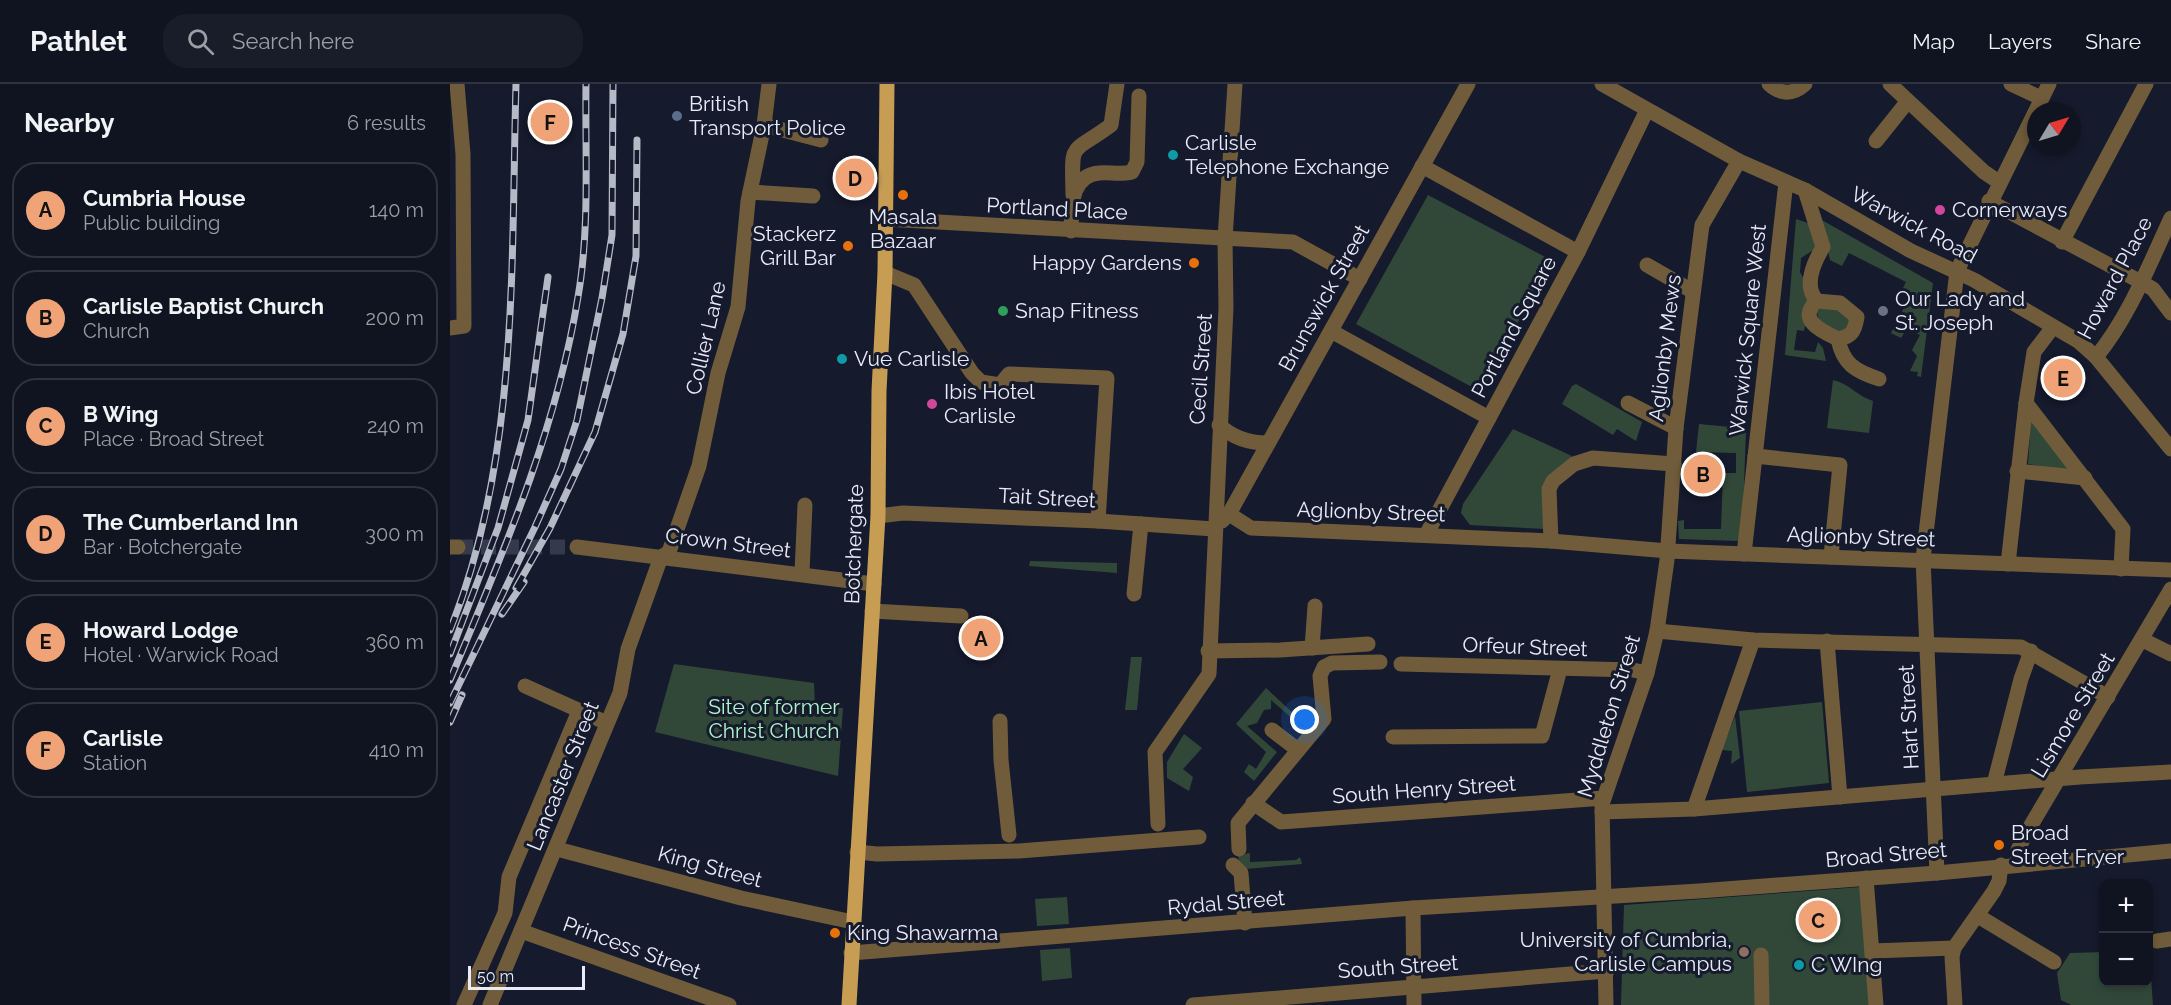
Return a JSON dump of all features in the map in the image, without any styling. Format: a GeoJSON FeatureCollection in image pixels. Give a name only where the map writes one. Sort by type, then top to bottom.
{"type":"FeatureCollection","features":[{"type":"Feature","properties":{"kind":"main road","name":"Botchergate"},"geometry":{"type":"LineString","coordinates":[[849,1005],[878,516],[879,379],[885,273],[886,84]]}},
{"type":"Feature","properties":{"kind":"street"},"geometry":{"type":"LineString","coordinates":[[450,328],[464,326],[456,153],[457,84]]}},
{"type":"Feature","properties":{"kind":"street","name":"Collier Lane"},"geometry":{"type":"LineString","coordinates":[[661,557],[669,552],[692,489],[705,446],[718,374],[739,301],[750,192],[764,125],[769,84]]}},
{"type":"Feature","properties":{"kind":"street"},"geometry":{"type":"LineString","coordinates":[[1071,231],[1075,148],[1111,125],[1117,84]]}},
{"type":"Feature","properties":{"kind":"street","name":"Cecil Street"},"geometry":{"type":"LineString","coordinates":[[1158,824],[1155,752],[1209,674],[1218,425],[1226,308],[1225,239],[1235,84]]}},
{"type":"Feature","properties":{"kind":"street","name":"Brunswick Street"},"geometry":{"type":"LineString","coordinates":[[1214,530],[1229,514],[1468,84]]}},
{"type":"Feature","properties":{"kind":"street","name":"Warwick Road"},"geometry":{"type":"LineString","coordinates":[[1602,84],[1739,161],[1805,190],[1911,251],[1957,271],[2086,346],[2171,449]]}},
{"type":"Feature","properties":{"kind":"street"},"geometry":{"type":"LineString","coordinates":[[1769,84],[1784,93],[1796,92],[1805,84]]}},
{"type":"Feature","properties":{"kind":"street"},"geometry":{"type":"LineString","coordinates":[[1890,84],[1999,182]]}},
{"type":"Feature","properties":{"kind":"street"},"geometry":{"type":"LineString","coordinates":[[2012,84],[2041,99]]}},
{"type":"Feature","properties":{"kind":"street","name":"Hart Street"},"geometry":{"type":"LineString","coordinates":[[1937,873],[1923,559],[1957,271],[1989,201],[2049,84]]}},
{"type":"Feature","properties":{"kind":"street"},"geometry":{"type":"LineString","coordinates":[[2062,242],[2146,84]]}},
{"type":"Feature","properties":{"kind":"street"},"geometry":{"type":"LineString","coordinates":[[1073,195],[1076,187],[1089,175],[1132,172],[1137,162],[1139,96]]}},
{"type":"Feature","properties":{"kind":"street"},"geometry":{"type":"LineString","coordinates":[[1876,141],[1908,101]]}},
{"type":"Feature","properties":{"kind":"street"},"geometry":{"type":"LineString","coordinates":[[1578,252],[1647,110]]}},
{"type":"Feature","properties":{"kind":"street"},"geometry":{"type":"LineString","coordinates":[[764,125],[821,140]]}},
{"type":"Feature","properties":{"kind":"street","name":"Aglionby Mews"},"geometry":{"type":"LineString","coordinates":[[1668,550],[1676,428],[1702,225],[1739,161]]}},
{"type":"Feature","properties":{"kind":"street","name":"Portland Square"},"geometry":{"type":"LineString","coordinates":[[1331,331],[1489,418],[1578,252],[1422,166]]}},
{"type":"Feature","properties":{"kind":"street","name":"Warwick Square West"},"geometry":{"type":"LineString","coordinates":[[1744,554],[1786,182]]}},
{"type":"Feature","properties":{"kind":"street"},"geometry":{"type":"LineString","coordinates":[[1805,190],[1822,247],[1811,269],[1814,297],[1817,301]]}},
{"type":"Feature","properties":{"kind":"street"},"geometry":{"type":"LineString","coordinates":[[750,192],[813,196]]}},
{"type":"Feature","properties":{"kind":"street"},"geometry":{"type":"LineString","coordinates":[[1989,201],[2153,289],[2171,313]]}},
{"type":"Feature","properties":{"kind":"street","name":"Howard Place"},"geometry":{"type":"LineString","coordinates":[[2096,357],[2106,345],[2141,282],[2171,218]]}},
{"type":"Feature","properties":{"kind":"street","name":"Portland Place"},"geometry":{"type":"LineString","coordinates":[[885,219],[1293,242],[1360,279]]}},
{"type":"Feature","properties":{"kind":"street"},"geometry":{"type":"LineString","coordinates":[[1647,265],[1692,291]]}},
{"type":"Feature","properties":{"kind":"street"},"geometry":{"type":"LineString","coordinates":[[885,273],[914,285],[972,373],[981,382],[1000,385],[1009,374],[1107,378],[1098,521]]}},
{"type":"Feature","properties":{"kind":"street"},"geometry":{"type":"LineString","coordinates":[[1817,301],[1840,303],[1857,317],[1855,330],[1849,336],[1838,339],[1814,327],[1809,314],[1811,306],[1817,301]]}},
{"type":"Feature","properties":{"kind":"street"},"geometry":{"type":"LineString","coordinates":[[2008,564],[2034,352],[2053,327]]}},
{"type":"Feature","properties":{"kind":"street"},"geometry":{"type":"LineString","coordinates":[[1838,339],[1844,360],[1857,371],[1879,379]]}},
{"type":"Feature","properties":{"kind":"street"},"geometry":{"type":"LineString","coordinates":[[2026,403],[2123,529],[2121,569]]}},
{"type":"Feature","properties":{"kind":"street"},"geometry":{"type":"LineString","coordinates":[[1628,404],[1676,428]]}},
{"type":"Feature","properties":{"kind":"street"},"geometry":{"type":"LineString","coordinates":[[1426,535],[1489,418]]}},
{"type":"Feature","properties":{"kind":"street"},"geometry":{"type":"LineString","coordinates":[[1218,425],[1229,434],[1253,443],[1267,443]]}},
{"type":"Feature","properties":{"kind":"street"},"geometry":{"type":"LineString","coordinates":[[1755,456],[1840,465],[1832,557]]}},
{"type":"Feature","properties":{"kind":"street"},"geometry":{"type":"LineString","coordinates":[[1551,541],[1549,489],[1553,481],[1574,464],[1593,458],[1674,464]]}},
{"type":"Feature","properties":{"kind":"street"},"geometry":{"type":"LineString","coordinates":[[2018,471],[2085,478]]}},
{"type":"Feature","properties":{"kind":"street"},"geometry":{"type":"LineString","coordinates":[[802,573],[805,505]]}},
{"type":"Feature","properties":{"kind":"street","name":"Tait Street"},"geometry":{"type":"LineString","coordinates":[[878,516],[903,513],[1098,521],[1214,530]]}},
{"type":"Feature","properties":{"kind":"street","name":"Aglionby Street"},"geometry":{"type":"LineString","coordinates":[[1229,514],[1251,528],[1551,541],[1744,554],[2171,570]]}},
{"type":"Feature","properties":{"kind":"street"},"geometry":{"type":"LineString","coordinates":[[1134,594],[1141,524]]}},
{"type":"Feature","properties":{"kind":"street","name":"Crown Street"},"geometry":{"type":"LineString","coordinates":[[577,547],[802,573],[873,584]]}},
{"type":"Feature","properties":{"kind":"street","name":"Myddleton Street"},"geometry":{"type":"LineString","coordinates":[[1606,1005],[1603,805],[1647,673],[1657,631],[1668,550]]}},
{"type":"Feature","properties":{"kind":"street","name":"Lancaster Street"},"geometry":{"type":"LineString","coordinates":[[490,1005],[557,849],[620,693],[628,649],[661,557]]}},
{"type":"Feature","properties":{"kind":"street","name":"Lismore Street"},"geometry":{"type":"LineString","coordinates":[[2018,864],[2018,850],[2024,837],[2143,640],[2171,589]]}},
{"type":"Feature","properties":{"kind":"street"},"geometry":{"type":"LineString","coordinates":[[1312,648],[1315,606]]}},
{"type":"Feature","properties":{"kind":"street"},"geometry":{"type":"LineString","coordinates":[[872,611],[962,616]]}},
{"type":"Feature","properties":{"kind":"street"},"geometry":{"type":"LineString","coordinates":[[1657,631],[1753,640],[2021,647],[2108,697]]}},
{"type":"Feature","properties":{"kind":"street"},"geometry":{"type":"LineString","coordinates":[[1694,809],[1753,640]]}},
{"type":"Feature","properties":{"kind":"street"},"geometry":{"type":"LineString","coordinates":[[2143,640],[2171,654]]}},
{"type":"Feature","properties":{"kind":"street"},"geometry":{"type":"LineString","coordinates":[[1827,641],[1840,797]]}},
{"type":"Feature","properties":{"kind":"street"},"geometry":{"type":"LineString","coordinates":[[1208,654],[1368,644]]}},
{"type":"Feature","properties":{"kind":"street"},"geometry":{"type":"LineString","coordinates":[[1995,784],[2018,689],[2031,651]]}},
{"type":"Feature","properties":{"kind":"street"},"geometry":{"type":"LineString","coordinates":[[1239,849],[1238,823],[1324,719],[1320,676],[1324,667],[1332,663],[1380,662]]}},
{"type":"Feature","properties":{"kind":"street","name":"Orfeur Street"},"geometry":{"type":"LineString","coordinates":[[1401,664],[1647,673]]}},
{"type":"Feature","properties":{"kind":"street"},"geometry":{"type":"LineString","coordinates":[[1393,737],[1542,736],[1560,669]]}},
{"type":"Feature","properties":{"kind":"street"},"geometry":{"type":"LineString","coordinates":[[525,686],[607,723]]}},
{"type":"Feature","properties":{"kind":"street"},"geometry":{"type":"LineString","coordinates":[[464,1005],[505,913],[509,877],[579,711]]}},
{"type":"Feature","properties":{"kind":"street"},"geometry":{"type":"LineString","coordinates":[[1000,721],[1000,760],[1009,835]]}},
{"type":"Feature","properties":{"kind":"street"},"geometry":{"type":"LineString","coordinates":[[1272,730],[1298,750]]}},
{"type":"Feature","properties":{"kind":"street"},"geometry":{"type":"LineString","coordinates":[[2166,773],[2171,758]]}},
{"type":"Feature","properties":{"kind":"street","name":"South Henry Street"},"geometry":{"type":"LineString","coordinates":[[1253,803],[1281,822],[1603,805],[1694,809],[1995,784],[2166,773]]}},
{"type":"Feature","properties":{"kind":"street"},"geometry":{"type":"LineString","coordinates":[[857,852],[877,854],[1019,851],[1199,837]]}},
{"type":"Feature","properties":{"kind":"street","name":"King Street"},"geometry":{"type":"LineString","coordinates":[[557,849],[741,898],[853,922]]}},
{"type":"Feature","properties":{"kind":"street","name":"Broad Street"},"geometry":{"type":"LineString","coordinates":[[1605,894],[1699,891],[1937,873],[2001,865],[2171,851]]}},
{"type":"Feature","properties":{"kind":"street"},"geometry":{"type":"LineString","coordinates":[[1233,865],[1241,873],[1245,922]]}},
{"type":"Feature","properties":{"kind":"street"},"geometry":{"type":"LineString","coordinates":[[1954,1005],[1952,957],[1954,948],[2000,881],[2001,865]]}},
{"type":"Feature","properties":{"kind":"street"},"geometry":{"type":"LineString","coordinates":[[1866,878],[1876,1005]]}},
{"type":"Feature","properties":{"kind":"street","name":"Rydal Street"},"geometry":{"type":"LineString","coordinates":[[851,953],[1605,894]]}},
{"type":"Feature","properties":{"kind":"street"},"geometry":{"type":"LineString","coordinates":[[1413,908],[1414,1005]]}},
{"type":"Feature","properties":{"kind":"street"},"geometry":{"type":"LineString","coordinates":[[1978,916],[2054,962]]}},
{"type":"Feature","properties":{"kind":"street","name":"Princess Street"},"geometry":{"type":"LineString","coordinates":[[521,931],[729,1005]]}},
{"type":"Feature","properties":{"kind":"street"},"geometry":{"type":"LineString","coordinates":[[1872,951],[1954,948]]}},
{"type":"Feature","properties":{"kind":"street"},"geometry":{"type":"LineString","coordinates":[[1761,955],[1762,1005]]}},
{"type":"Feature","properties":{"kind":"street","name":"South Street"},"geometry":{"type":"LineString","coordinates":[[1201,1005],[1606,971]]}},
{"type":"Feature","properties":{"kind":"green space"},"geometry":{"type":"Polygon","coordinates":[[[1428,195],[1551,260],[1481,392],[1356,324],[1428,195]]]}},
{"type":"Feature","properties":{"kind":"green space"},"geometry":{"type":"Polygon","coordinates":[[[1796,219],[1811,224],[1817,239],[1815,249],[1801,258],[1800,272],[1810,291],[1808,327],[1805,326],[1804,331],[1797,330],[1794,350],[1815,352],[1818,342],[1823,348],[1826,361],[1785,355],[1796,219]]]}},
{"type":"Feature","properties":{"kind":"green space"},"geometry":{"type":"Polygon","coordinates":[[[1820,219],[1933,283],[1921,377],[1917,376],[1918,372],[1910,371],[1917,356],[1912,350],[1920,335],[1907,328],[1901,338],[1891,333],[1910,296],[1901,292],[1906,282],[1849,253],[1842,266],[1830,260],[1820,219]]]}},
{"type":"Feature","properties":{"kind":"green space"},"geometry":{"type":"Polygon","coordinates":[[[1833,305],[1851,320],[1847,330],[1839,332],[1819,321],[1817,312],[1822,307],[1833,305]]]}},
{"type":"Feature","properties":{"kind":"green space"},"geometry":{"type":"Polygon","coordinates":[[[1833,380],[1873,401],[1869,433],[1827,428],[1833,380]]]}},
{"type":"Feature","properties":{"kind":"green space"},"geometry":{"type":"Polygon","coordinates":[[[1576,384],[1642,422],[1636,441],[1617,429],[1613,435],[1562,404],[1572,386],[1576,384]]]}},
{"type":"Feature","properties":{"kind":"green space"},"geometry":{"type":"Polygon","coordinates":[[[2031,419],[2074,472],[2028,464],[2031,419]]]}},
{"type":"Feature","properties":{"kind":"green space"},"geometry":{"type":"Polygon","coordinates":[[[1699,424],[1741,428],[1746,431],[1742,537],[1737,541],[1679,539],[1678,521],[1684,520],[1684,529],[1721,529],[1723,473],[1736,473],[1736,453],[1696,452],[1699,424]]]}},
{"type":"Feature","properties":{"kind":"green space"},"geometry":{"type":"Polygon","coordinates":[[[1513,429],[1572,456],[1550,476],[1545,529],[1470,525],[1461,513],[1463,504],[1513,429]]]}},
{"type":"Feature","properties":{"kind":"green space"},"geometry":{"type":"Polygon","coordinates":[[[1030,561],[1117,563],[1117,573],[1029,566],[1030,561]]]}},
{"type":"Feature","properties":{"kind":"green space"},"geometry":{"type":"Polygon","coordinates":[[[1131,657],[1142,657],[1137,710],[1125,710],[1131,657]]]}},
{"type":"Feature","properties":{"kind":"green space","name":"Site of former Christ Church"},"geometry":{"type":"Polygon","coordinates":[[[674,664],[814,683],[815,706],[843,708],[838,776],[655,732],[674,664]]]}},
{"type":"Feature","properties":{"kind":"green space"},"geometry":{"type":"Polygon","coordinates":[[[1266,688],[1294,714],[1312,711],[1313,715],[1303,728],[1271,700],[1271,709],[1264,710],[1257,723],[1247,726],[1277,752],[1254,781],[1244,772],[1249,764],[1256,769],[1266,752],[1236,724],[1266,688]]]}},
{"type":"Feature","properties":{"kind":"green space"},"geometry":{"type":"Polygon","coordinates":[[[1822,702],[1829,783],[1747,792],[1739,711],[1822,702]]]}},
{"type":"Feature","properties":{"kind":"green space"},"geometry":{"type":"Polygon","coordinates":[[[1735,716],[1740,758],[1731,764],[1732,751],[1722,750],[1735,716]]]}},
{"type":"Feature","properties":{"kind":"green space"},"geometry":{"type":"Polygon","coordinates":[[[1184,734],[1202,748],[1183,769],[1193,777],[1189,791],[1167,778],[1167,762],[1184,734]]]}},
{"type":"Feature","properties":{"kind":"green space"},"geometry":{"type":"Polygon","coordinates":[[[1250,853],[1250,862],[1296,860],[1300,857],[1302,864],[1245,869],[1239,863],[1238,855],[1250,853]]]}},
{"type":"Feature","properties":{"kind":"green space","name":"University of Cumbria, Carlisle Campus"},"geometry":{"type":"Polygon","coordinates":[[[1861,887],[1869,1005],[1621,1005],[1624,905],[1861,887]]]}},
{"type":"Feature","properties":{"kind":"green space"},"geometry":{"type":"Polygon","coordinates":[[[1067,897],[1069,924],[1037,926],[1035,899],[1067,897]]]}},
{"type":"Feature","properties":{"kind":"green space"},"geometry":{"type":"Polygon","coordinates":[[[1070,948],[1072,978],[1042,981],[1040,950],[1070,948]]]}},
{"type":"Feature","properties":{"kind":"green space"},"geometry":{"type":"Polygon","coordinates":[[[2099,952],[2099,987],[2152,987],[2153,1005],[2071,1005],[2061,1000],[2057,973],[2070,953],[2099,952]]]}},
{"type":"Feature","properties":{"kind":"tunnel"},"geometry":{"type":"LineString","coordinates":[[458,547],[577,547]]}},
{"type":"Feature","properties":{"kind":"railway"},"geometry":{"type":"LineString","coordinates":[[450,630],[472,565],[489,498],[500,430],[511,291],[516,84]]}},
{"type":"Feature","properties":{"kind":"railway"},"geometry":{"type":"LineString","coordinates":[[450,680],[508,539],[542,445],[568,347],[578,297],[584,245],[586,84]]}},
{"type":"Feature","properties":{"kind":"railway"},"geometry":{"type":"LineString","coordinates":[[450,703],[535,527],[561,469],[577,420],[602,298],[612,235],[613,84]]}},
{"type":"Feature","properties":{"kind":"railway"},"geometry":{"type":"LineString","coordinates":[[516,588],[550,528],[595,432],[623,334],[636,256],[637,140]]}},
{"type":"Feature","properties":{"kind":"railway"},"geometry":{"type":"LineString","coordinates":[[450,654],[498,528],[528,420],[548,277]]}},
{"type":"Feature","properties":{"kind":"railway"},"geometry":{"type":"LineString","coordinates":[[502,614],[524,582]]}},
{"type":"Feature","properties":{"kind":"railway"},"geometry":{"type":"LineString","coordinates":[[450,722],[462,695]]}},
{"type":"Feature","properties":{"kind":"place","name":"British Transport Police"},"geometry":{"type":"Point","coordinates":[677,116]}},
{"type":"Feature","properties":{"kind":"place","name":"Carlisle"},"geometry":{"type":"Point","coordinates":[550,122]}},
{"type":"Feature","properties":{"kind":"place","name":"Carlisle Telephone Exchange"},"geometry":{"type":"Point","coordinates":[1173,155]}},
{"type":"Feature","properties":{"kind":"place","name":"The Cumberland Inn"},"geometry":{"type":"Point","coordinates":[855,178]}},
{"type":"Feature","properties":{"kind":"place","name":"Masala Bazaar"},"geometry":{"type":"Point","coordinates":[903,195]}},
{"type":"Feature","properties":{"kind":"place","name":"Cornerways"},"geometry":{"type":"Point","coordinates":[1940,210]}},
{"type":"Feature","properties":{"kind":"place","name":"Stackerz Grill Bar"},"geometry":{"type":"Point","coordinates":[848,246]}},
{"type":"Feature","properties":{"kind":"place","name":"Happy Gardens"},"geometry":{"type":"Point","coordinates":[1194,263]}},
{"type":"Feature","properties":{"kind":"place","name":"Snap Fitness"},"geometry":{"type":"Point","coordinates":[1003,311]}},
{"type":"Feature","properties":{"kind":"place","name":"Our Lady and St. Joseph"},"geometry":{"type":"Point","coordinates":[1883,311]}},
{"type":"Feature","properties":{"kind":"place","name":"Vue Carlisle"},"geometry":{"type":"Point","coordinates":[842,359]}},
{"type":"Feature","properties":{"kind":"place","name":"Howard Lodge"},"geometry":{"type":"Point","coordinates":[2063,378]}},
{"type":"Feature","properties":{"kind":"place","name":"Ibis Hotel Carlisle"},"geometry":{"type":"Point","coordinates":[932,404]}},
{"type":"Feature","properties":{"kind":"place","name":"Carlisle Baptist Church"},"geometry":{"type":"Point","coordinates":[1703,474]}},
{"type":"Feature","properties":{"kind":"place","name":"Cumbria House"},"geometry":{"type":"Point","coordinates":[981,638]}},
{"type":"Feature","properties":{"kind":"place","name":"Broad Street Fryer"},"geometry":{"type":"Point","coordinates":[1999,845]}},
{"type":"Feature","properties":{"kind":"place","name":"B Wing"},"geometry":{"type":"Point","coordinates":[1818,920]}},
{"type":"Feature","properties":{"kind":"place","name":"King Shawarma"},"geometry":{"type":"Point","coordinates":[835,933]}},
{"type":"Feature","properties":{"kind":"place","name":"University of Cumbria, Carlisle Campus"},"geometry":{"type":"Point","coordinates":[1744,952]}},
{"type":"Feature","properties":{"kind":"place","name":"C WIng"},"geometry":{"type":"Point","coordinates":[1799,965]}}]}
